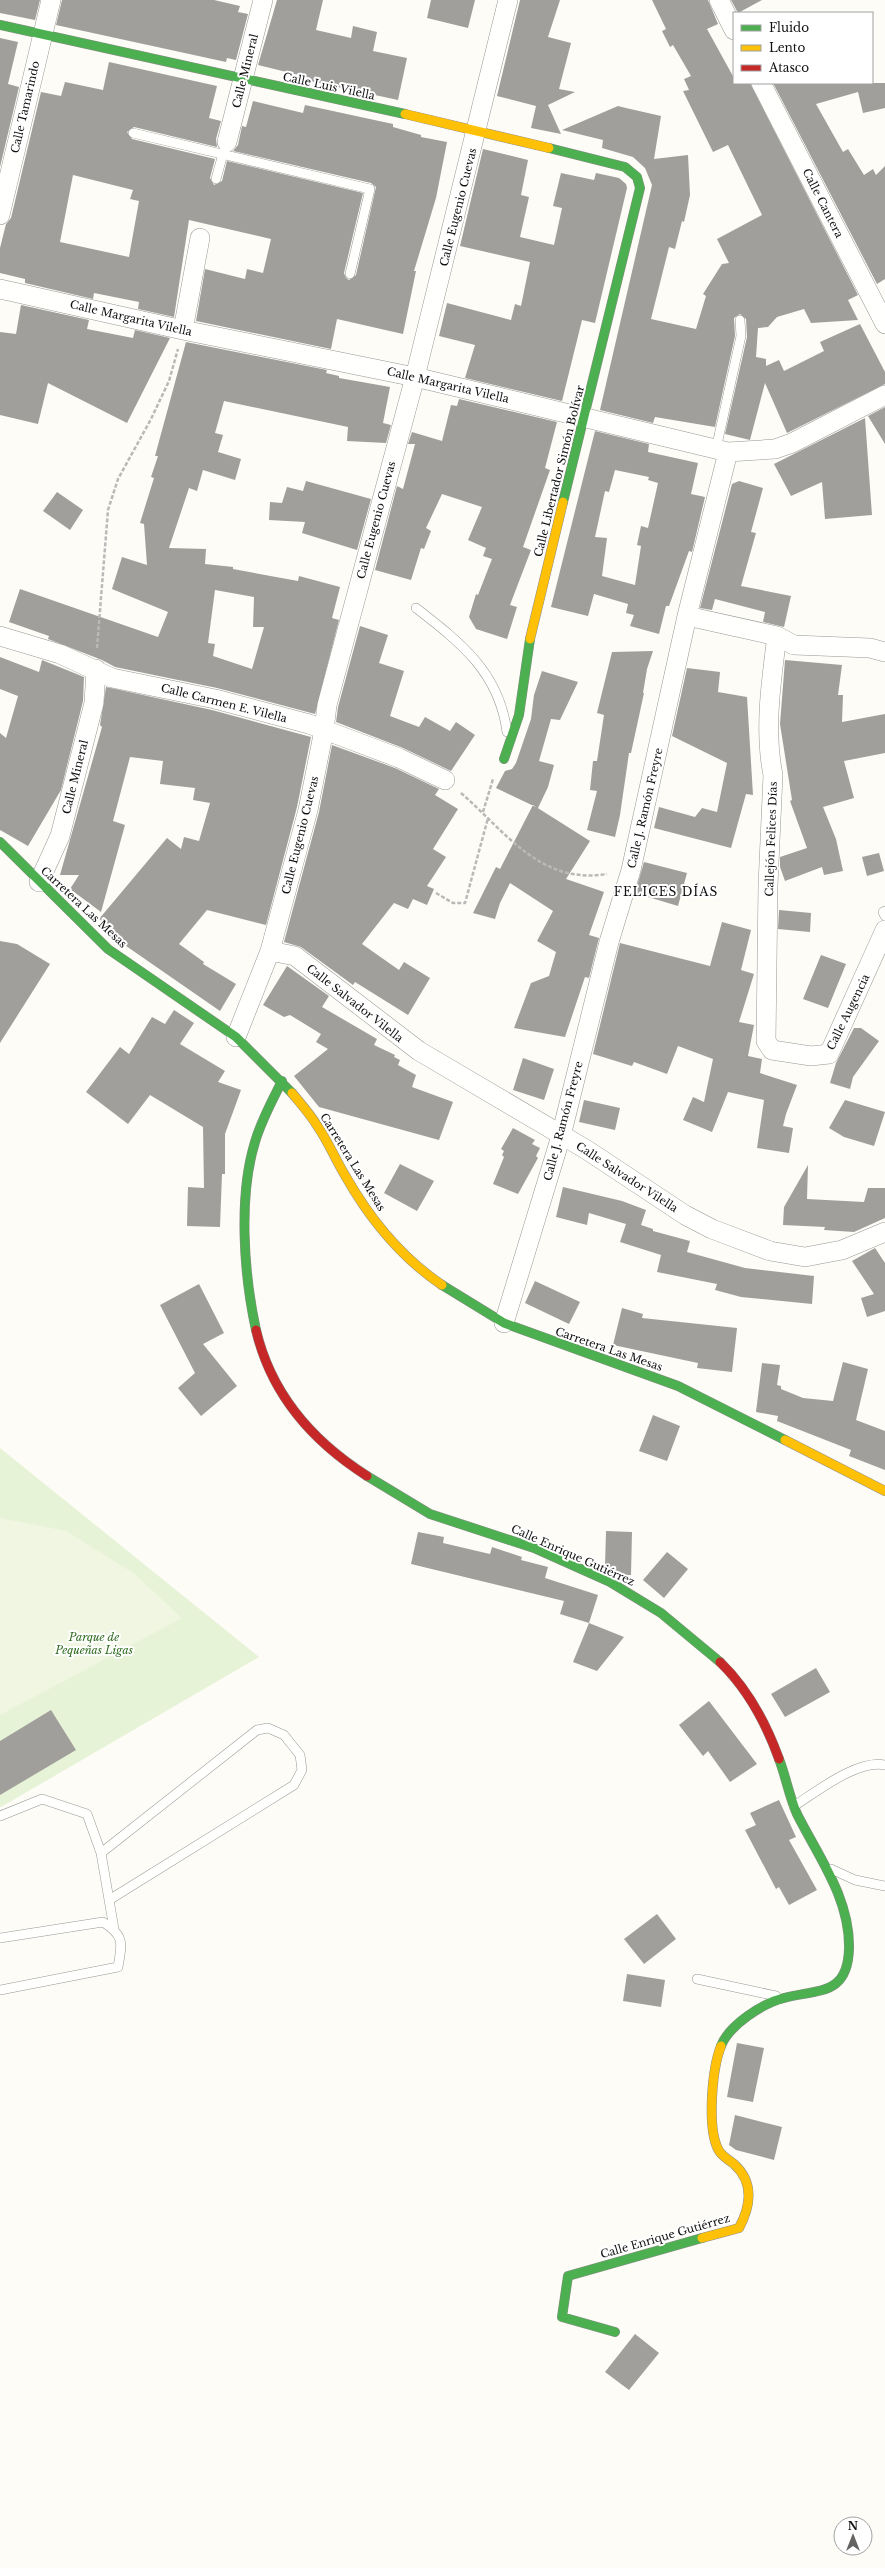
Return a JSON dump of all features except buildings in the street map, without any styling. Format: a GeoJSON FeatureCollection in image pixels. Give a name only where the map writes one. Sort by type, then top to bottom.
{"type":"FeatureCollection","features":[{"type":"Feature","properties":{"kind":"street","name":"Calle Tamarindo"},"geometry":{"type":"LineString","coordinates":[[0,214],[52,0]]}},
{"type":"Feature","properties":{"kind":"street","name":"Calle Mineral"},"geometry":{"type":"LineString","coordinates":[[225,148],[244,80],[263,0]]}},
{"type":"Feature","properties":{"kind":"street","name":"Calle Eugenio Cuevas"},"geometry":{"type":"LineString","coordinates":[[236,1037],[270,951],[308,810],[324,730],[327,705],[415,377],[508,0]]}},
{"type":"Feature","properties":{"kind":"street"},"geometry":{"type":"LineString","coordinates":[[718,0],[733,28]]}},
{"type":"Feature","properties":{"kind":"street","name":"Calle Luis Vilella"},"geometry":{"type":"LineString","coordinates":[[0,25],[244,80],[477,130],[625,167],[637,177],[640,188]]}},
{"type":"Feature","properties":{"kind":"street","name":"Calle Cantera"},"geometry":{"type":"LineString","coordinates":[[762,84],[885,324]]}},
{"type":"Feature","properties":{"kind":"street","name":"Calle Libertador Simón Bolívar"},"geometry":{"type":"LineString","coordinates":[[504,759],[519,714],[529,645],[543,580],[586,417],[640,188]]}},
{"type":"Feature","properties":{"kind":"street"},"geometry":{"type":"LineString","coordinates":[[183,330],[200,238]]}},
{"type":"Feature","properties":{"kind":"street","name":"Calle Margarita Vilella"},"geometry":{"type":"LineString","coordinates":[[0,288],[183,330],[415,377],[722,450],[775,449],[792,444],[885,395]]}},
{"type":"Feature","properties":{"kind":"street","name":"Calle J. Ramón Freyre"},"geometry":{"type":"LineString","coordinates":[[504,1323],[561,1136],[609,942],[631,870],[722,450]]}},
{"type":"Feature","properties":{"kind":"street"},"geometry":{"type":"LineString","coordinates":[[686,616],[777,636],[794,645],[878,650]]}},
{"type":"Feature","properties":{"kind":"street","name":"Calle Carmen E. Vilella"},"geometry":{"type":"LineString","coordinates":[[0,636],[60,654],[96,669],[112,678],[215,699],[324,730],[399,758],[445,780]]}},
{"type":"Feature","properties":{"kind":"street","name":"Callejón Felices Días"},"geometry":{"type":"LineString","coordinates":[[766,1041],[768,885],[773,775],[770,761],[770,708],[777,636]]}},
{"type":"Feature","properties":{"kind":"street","name":"Calle Mineral"},"geometry":{"type":"LineString","coordinates":[[39,882],[60,836],[94,703],[96,669]]}},
{"type":"Feature","properties":{"kind":"street","name":"Carretera Las Mesas"},"geometry":{"type":"LineString","coordinates":[[0,842],[108,949],[236,1037],[282,1081],[318,1126],[346,1178],[374,1219],[398,1248],[422,1271],[468,1302],[504,1323],[678,1386],[885,1491]]}},
{"type":"Feature","properties":{"kind":"street","name":"Calle Augencia"},"geometry":{"type":"LineString","coordinates":[[766,1041],[772,1050],[783,1053],[811,1056],[829,1054],[885,930]]}},
{"type":"Feature","properties":{"kind":"street","name":"Calle Salvador Vilella"},"geometry":{"type":"LineString","coordinates":[[270,951],[296,956],[419,1051],[561,1136],[686,1215],[737,1240],[770,1251],[805,1257],[828,1254],[885,1232]]}},
{"type":"Feature","properties":{"kind":"street","name":"Calle Enrique Gutiérrez"},"geometry":{"type":"LineString","coordinates":[[282,1081],[260,1127],[251,1154],[246,1204],[250,1302],[265,1356],[281,1397],[298,1420],[349,1466],[427,1513],[468,1528],[504,1537],[623,1589],[654,1608],[718,1659],[738,1681],[768,1728],[794,1806],[825,1867],[847,1923],[849,1946],[846,1968],[838,1982],[821,1993],[782,1998],[740,2020],[730,2028],[719,2052],[711,2119],[716,2149],[736,2166],[747,2181],[750,2198],[749,2213],[739,2228],[568,2276],[562,2317],[615,2332]]}},
{"type":"Feature","properties":{"kind":"lane"},"geometry":{"type":"LineString","coordinates":[[133,133],[225,148],[370,189],[350,274]]}},
{"type":"Feature","properties":{"kind":"lane"},"geometry":{"type":"LineString","coordinates":[[216,179],[225,148]]}},
{"type":"Feature","properties":{"kind":"lane"},"geometry":{"type":"LineString","coordinates":[[722,450],[741,336],[740,320]]}},
{"type":"Feature","properties":{"kind":"lane"},"geometry":{"type":"LineString","coordinates":[[416,608],[464,646],[488,676],[504,708],[508,747]]}},
{"type":"Feature","properties":{"kind":"lane"},"geometry":{"type":"LineString","coordinates":[[101,1852],[257,1730],[268,1728],[284,1735],[300,1755],[302,1770],[294,1785],[109,1900]]}},
{"type":"Feature","properties":{"kind":"lane"},"geometry":{"type":"LineString","coordinates":[[794,1806],[852,1771],[873,1764],[885,1765]]}},
{"type":"Feature","properties":{"kind":"lane"},"geometry":{"type":"LineString","coordinates":[[0,1816],[42,1799],[87,1814],[101,1852],[114,1929]]}},
{"type":"Feature","properties":{"kind":"lane"},"geometry":{"type":"LineString","coordinates":[[825,1867],[855,1880],[885,1886]]}},
{"type":"Feature","properties":{"kind":"lane"},"geometry":{"type":"LineString","coordinates":[[0,1938],[90,1922],[103,1922],[118,1932],[122,1946],[118,1967],[0,1990]]}},
{"type":"Feature","properties":{"kind":"lane"},"geometry":{"type":"LineString","coordinates":[[697,1979],[782,1998]]}},
{"type":"Feature","properties":{"kind":"path"},"geometry":{"type":"LineString","coordinates":[[96,669],[108,510],[118,479],[151,419],[169,381],[183,330]]}},
{"type":"Feature","properties":{"kind":"path"},"geometry":{"type":"LineString","coordinates":[[483,812],[489,788],[504,759]]}},
{"type":"Feature","properties":{"kind":"path"},"geometry":{"type":"LineString","coordinates":[[445,780],[483,812],[512,842],[550,868],[594,876],[631,870]]}},
{"type":"Feature","properties":{"kind":"path"},"geometry":{"type":"LineString","coordinates":[[436,893],[453,903],[465,903],[488,818]]}},
{"type":"Feature","properties":{"kind":"green space","name":"Parque de Pequeñas Ligas"},"geometry":{"type":"Polygon","coordinates":[[[0,1448],[259,1657],[1,1807],[0,1807],[0,1448]]]}},
{"type":"Feature","properties":{"kind":"green space"},"geometry":{"type":"Polygon","coordinates":[[[0,1518],[66,1531],[135,1574],[182,1618],[0,1715],[0,1518]]]}},
{"type":"Feature","properties":{"kind":"traffic: fast"},"geometry":{"type":"LineString","coordinates":[[0,25],[405,114]]}},
{"type":"Feature","properties":{"kind":"traffic: fast"},"geometry":{"type":"LineString","coordinates":[[549,148],[625,167],[637,177],[640,188],[563,502]]}},
{"type":"Feature","properties":{"kind":"traffic: fast"},"geometry":{"type":"LineString","coordinates":[[504,759],[519,715],[530,639]]}},
{"type":"Feature","properties":{"kind":"traffic: fast"},"geometry":{"type":"LineString","coordinates":[[0,842],[108,949],[236,1037],[292,1093]]}},
{"type":"Feature","properties":{"kind":"traffic: fast"},"geometry":{"type":"LineString","coordinates":[[256,1330],[248,1285],[246,1261],[246,1187],[257,1134],[282,1081]]}},
{"type":"Feature","properties":{"kind":"traffic: fast"},"geometry":{"type":"LineString","coordinates":[[442,1285],[504,1323],[678,1386],[785,1440]]}},
{"type":"Feature","properties":{"kind":"traffic: fast"},"geometry":{"type":"LineString","coordinates":[[367,1476],[430,1514],[534,1548],[610,1582],[661,1613],[720,1662]]}},
{"type":"Feature","properties":{"kind":"traffic: fast"},"geometry":{"type":"LineString","coordinates":[[721,2046],[731,2030],[757,2010],[784,1998],[829,1988],[837,1983],[843,1975],[847,1964],[849,1948],[848,1930],[839,1895],[797,1814],[779,1759]]}},
{"type":"Feature","properties":{"kind":"traffic: fast"},"geometry":{"type":"LineString","coordinates":[[615,2332],[562,2317],[568,2276],[702,2238]]}},
{"type":"Feature","properties":{"kind":"traffic: slow"},"geometry":{"type":"LineString","coordinates":[[405,114],[549,148]]}},
{"type":"Feature","properties":{"kind":"traffic: slow"},"geometry":{"type":"LineString","coordinates":[[530,639],[563,502]]}},
{"type":"Feature","properties":{"kind":"traffic: slow"},"geometry":{"type":"LineString","coordinates":[[292,1093],[326,1139],[355,1193],[376,1223],[400,1250],[442,1285]]}},
{"type":"Feature","properties":{"kind":"traffic: slow"},"geometry":{"type":"LineString","coordinates":[[785,1440],[885,1491]]}},
{"type":"Feature","properties":{"kind":"traffic: slow"},"geometry":{"type":"LineString","coordinates":[[702,2238],[739,2228],[748,2203],[748,2186],[745,2178],[734,2164],[721,2154],[715,2139],[712,2098],[715,2069],[721,2046]]}},
{"type":"Feature","properties":{"kind":"traffic: jam"},"geometry":{"type":"LineString","coordinates":[[256,1330],[272,1375],[296,1414],[329,1447],[367,1476]]}},
{"type":"Feature","properties":{"kind":"traffic: jam"},"geometry":{"type":"LineString","coordinates":[[720,1662],[748,1695],[768,1732],[779,1759]]}},
{"type":"Feature","properties":{"kind":"district","name":"FELICES DÍAS"},"geometry":{"type":"Point","coordinates":[666,891]}}]}
